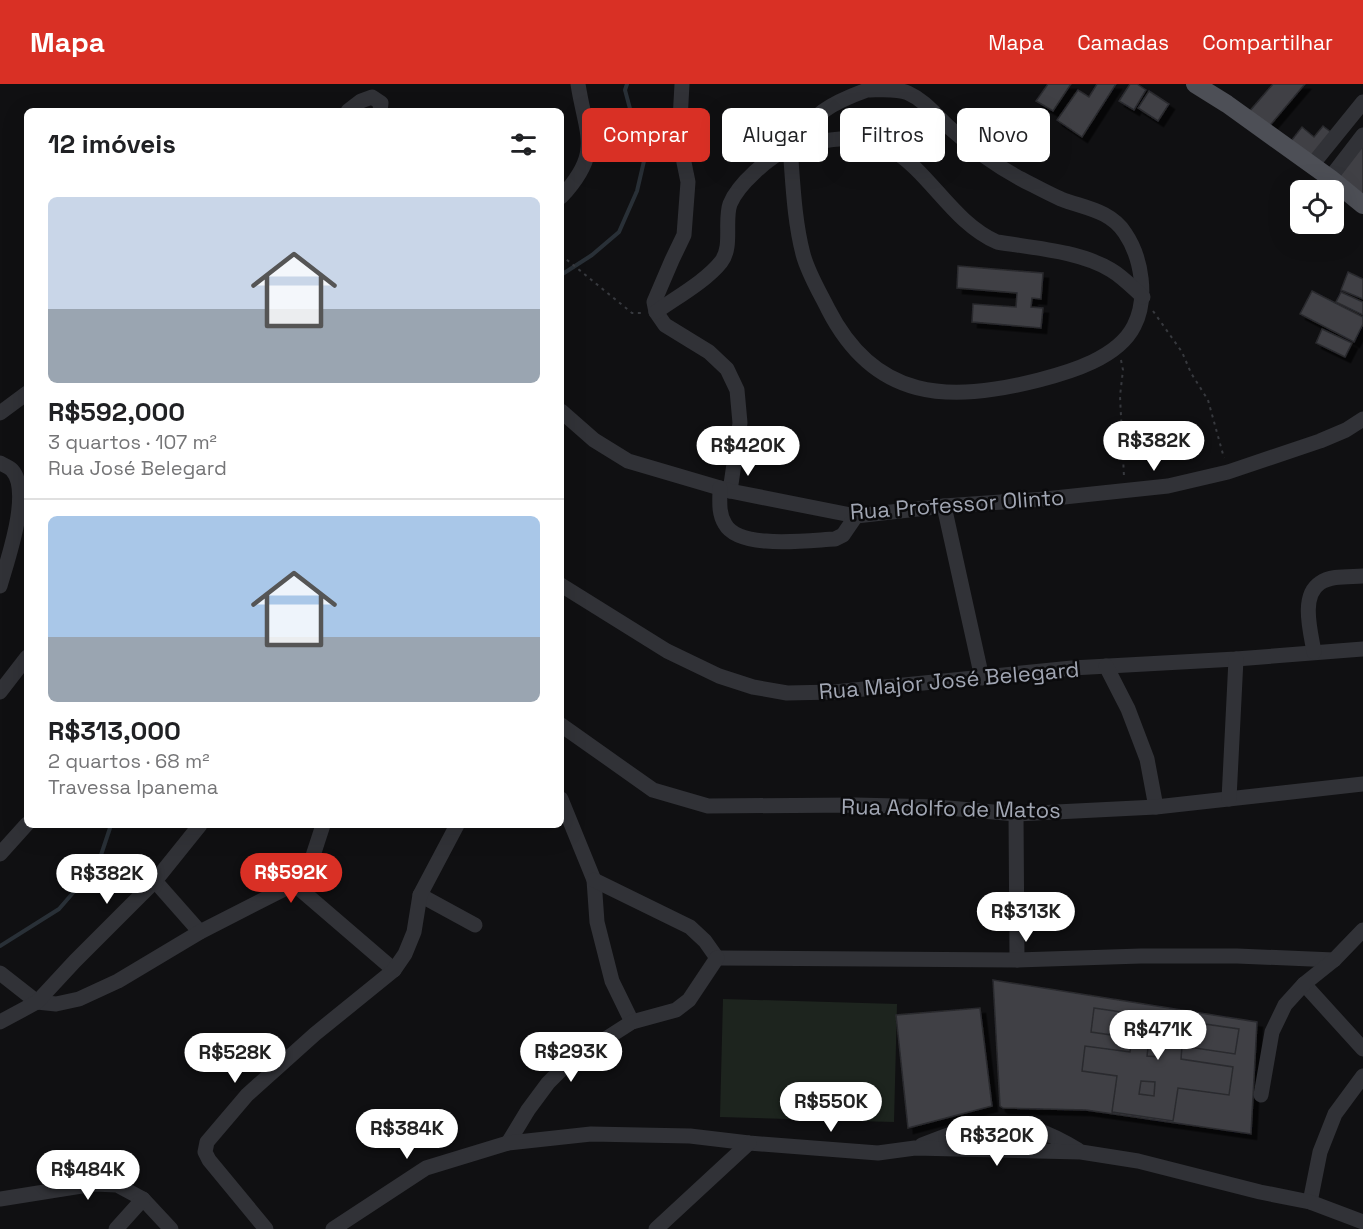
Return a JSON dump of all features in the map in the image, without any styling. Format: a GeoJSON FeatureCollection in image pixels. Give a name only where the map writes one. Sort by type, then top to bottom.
{"type":"FeatureCollection","features":[{"type":"Feature","properties":{"kind":"main road"},"geometry":{"type":"LineString","coordinates":[[1196,84],[1330,178],[1363,205]]}},
{"type":"Feature","properties":{"kind":"street"},"geometry":{"type":"LineString","coordinates":[[564,193],[576,179],[590,146],[589,130],[578,84]]}},
{"type":"Feature","properties":{"kind":"street"},"geometry":{"type":"LineString","coordinates":[[682,84],[679,138],[688,182],[684,235],[654,302],[656,312],[664,324],[709,352],[727,369],[737,390],[740,423],[721,517],[726,527],[744,538],[774,541],[835,539],[843,535],[856,516]]}},
{"type":"Feature","properties":{"kind":"street"},"geometry":{"type":"LineString","coordinates":[[791,162],[797,226],[804,257],[813,278],[838,329],[861,356],[892,380],[915,388],[939,392],[980,391],[1011,387],[1089,364],[1117,346],[1134,327],[1143,297],[1135,250],[1125,232],[1112,219],[1094,209],[1061,199],[1016,176],[960,136],[927,105],[907,92],[867,90],[844,98],[826,108]]}},
{"type":"Feature","properties":{"kind":"street"},"geometry":{"type":"LineString","coordinates":[[352,108],[372,97],[381,103],[380,108]]}},
{"type":"Feature","properties":{"kind":"street"},"geometry":{"type":"LineString","coordinates":[[1312,165],[1363,102]]}},
{"type":"Feature","properties":{"kind":"street"},"geometry":{"type":"LineString","coordinates":[[1330,178],[1363,135]]}},
{"type":"Feature","properties":{"kind":"street"},"geometry":{"type":"LineString","coordinates":[[828,141],[849,138],[873,140],[899,156],[983,236],[997,242],[1087,258],[1117,274],[1143,297]]}},
{"type":"Feature","properties":{"kind":"street"},"geometry":{"type":"LineString","coordinates":[[656,312],[711,273],[723,260],[728,233],[727,216],[731,202],[739,189],[768,162]]}},
{"type":"Feature","properties":{"kind":"street"},"geometry":{"type":"LineString","coordinates":[[0,413],[24,395]]}},
{"type":"Feature","properties":{"kind":"street","name":"Rua Professor Olinto"},"geometry":{"type":"LineString","coordinates":[[564,414],[594,440],[628,461],[725,489],[856,516],[1168,486],[1228,472],[1320,441],[1346,430],[1363,419]]}},
{"type":"Feature","properties":{"kind":"street"},"geometry":{"type":"LineString","coordinates":[[0,463],[13,471],[18,479],[20,494],[15,533],[0,586]]}},
{"type":"Feature","properties":{"kind":"street"},"geometry":{"type":"LineString","coordinates":[[944,506],[982,678]]}},
{"type":"Feature","properties":{"kind":"street"},"geometry":{"type":"LineString","coordinates":[[1314,652],[1309,616],[1310,597],[1314,589],[1329,579],[1363,576]]}},
{"type":"Feature","properties":{"kind":"street","name":"Rua Major José Belegard"},"geometry":{"type":"LineString","coordinates":[[564,587],[667,651],[719,676],[753,687],[787,693],[834,692],[1034,671],[1363,649]]}},
{"type":"Feature","properties":{"kind":"street"},"geometry":{"type":"LineString","coordinates":[[1229,799],[1236,659]]}},
{"type":"Feature","properties":{"kind":"street"},"geometry":{"type":"LineString","coordinates":[[0,692],[24,661]]}},
{"type":"Feature","properties":{"kind":"street"},"geometry":{"type":"LineString","coordinates":[[1106,666],[1128,709],[1147,759],[1156,807]]}},
{"type":"Feature","properties":{"kind":"street","name":"Rua Adolfo de Matos"},"geometry":{"type":"LineString","coordinates":[[564,727],[653,790],[708,806],[856,805],[937,807],[1016,813],[1156,807],[1363,784]]}},
{"type":"Feature","properties":{"kind":"street"},"geometry":{"type":"LineString","coordinates":[[564,806],[594,880],[597,922],[612,981],[632,1022]]}},
{"type":"Feature","properties":{"kind":"street"},"geometry":{"type":"LineString","coordinates":[[1016,813],[1017,960]]}},
{"type":"Feature","properties":{"kind":"street"},"geometry":{"type":"LineString","coordinates":[[0,854],[24,827]]}},
{"type":"Feature","properties":{"kind":"street"},"geometry":{"type":"LineString","coordinates":[[0,1022],[37,1002],[155,881],[198,828]]}},
{"type":"Feature","properties":{"kind":"street"},"geometry":{"type":"LineString","coordinates":[[0,973],[37,1002],[56,1004],[79,999],[118,981],[200,932],[294,884],[308,871],[322,828]]}},
{"type":"Feature","properties":{"kind":"street"},"geometry":{"type":"LineString","coordinates":[[266,1229],[209,1160],[205,1152],[207,1142],[247,1095],[315,1034],[394,970],[405,954],[414,932],[420,896],[455,828]]}},
{"type":"Feature","properties":{"kind":"street"},"geometry":{"type":"LineString","coordinates":[[594,880],[690,927],[705,941],[717,958]]}},
{"type":"Feature","properties":{"kind":"street"},"geometry":{"type":"LineString","coordinates":[[155,881],[200,932]]}},
{"type":"Feature","properties":{"kind":"street"},"geometry":{"type":"LineString","coordinates":[[294,884],[394,970]]}},
{"type":"Feature","properties":{"kind":"street"},"geometry":{"type":"LineString","coordinates":[[420,896],[475,925]]}},
{"type":"Feature","properties":{"kind":"street"},"geometry":{"type":"LineString","coordinates":[[1261,1095],[1272,1032],[1285,1005],[1304,984],[1334,960],[1363,930]]}},
{"type":"Feature","properties":{"kind":"street"},"geometry":{"type":"LineString","coordinates":[[717,958],[1017,960],[1237,956],[1334,960]]}},
{"type":"Feature","properties":{"kind":"street"},"geometry":{"type":"LineString","coordinates":[[508,1143],[548,1083],[568,1063],[632,1022],[676,1010],[690,1000],[717,958]]}},
{"type":"Feature","properties":{"kind":"street"},"geometry":{"type":"LineString","coordinates":[[1304,984],[1363,1049]]}},
{"type":"Feature","properties":{"kind":"street"},"geometry":{"type":"LineString","coordinates":[[1310,1202],[1320,1152],[1335,1114],[1363,1076]]}},
{"type":"Feature","properties":{"kind":"street"},"geometry":{"type":"LineString","coordinates":[[915,1148],[979,1126],[1011,1123],[1056,1137],[1081,1152]]}},
{"type":"Feature","properties":{"kind":"street"},"geometry":{"type":"LineString","coordinates":[[333,1229],[426,1168],[508,1143],[591,1134],[690,1136],[878,1153],[915,1148],[1081,1152],[1138,1161],[1260,1192],[1310,1202],[1363,1222]]}},
{"type":"Feature","properties":{"kind":"street"},"geometry":{"type":"LineString","coordinates":[[656,1229],[749,1143]]}},
{"type":"Feature","properties":{"kind":"street"},"geometry":{"type":"LineString","coordinates":[[0,1199],[94,1184],[117,1185],[143,1199],[171,1229]]}},
{"type":"Feature","properties":{"kind":"street"},"geometry":{"type":"LineString","coordinates":[[116,1229],[143,1199]]}},
{"type":"Feature","properties":{"kind":"path"},"geometry":{"type":"LineString","coordinates":[[564,258],[632,313],[656,312]]}},
{"type":"Feature","properties":{"kind":"path"},"geometry":{"type":"LineString","coordinates":[[1143,297],[1182,352],[1191,374],[1208,400],[1228,472]]}},
{"type":"Feature","properties":{"kind":"path"},"geometry":{"type":"LineString","coordinates":[[1117,346],[1123,370],[1120,396],[1124,492]]}},
{"type":"Feature","properties":{"kind":"shaded area"},"geometry":{"type":"Polygon","coordinates":[[[723,999],[897,1004],[894,1122],[720,1117],[723,999]]]}},
{"type":"Feature","properties":{"kind":"building"},"geometry":{"type":"Polygon","coordinates":[[[1048,84],[1071,84],[1053,111],[1036,101],[1048,84]]]}},
{"type":"Feature","properties":{"kind":"building"},"geometry":{"type":"Polygon","coordinates":[[[1097,84],[1116,84],[1082,137],[1057,120],[1078,90],[1089,97],[1097,84]]]}},
{"type":"Feature","properties":{"kind":"building"},"geometry":{"type":"Polygon","coordinates":[[[1130,84],[1137,84],[1146,90],[1134,110],[1119,101],[1130,84]]]}},
{"type":"Feature","properties":{"kind":"building"},"geometry":{"type":"Polygon","coordinates":[[[1273,84],[1305,84],[1267,129],[1248,113],[1273,84]]]}},
{"type":"Feature","properties":{"kind":"building"},"geometry":{"type":"Polygon","coordinates":[[[1149,91],[1169,104],[1158,121],[1138,108],[1149,91]]]}},
{"type":"Feature","properties":{"kind":"building"},"geometry":{"type":"Polygon","coordinates":[[[1323,126],[1332,133],[1309,162],[1287,146],[1302,127],[1314,137],[1323,126]]]}},
{"type":"Feature","properties":{"kind":"building"},"geometry":{"type":"Polygon","coordinates":[[[1363,143],[1363,202],[1344,188],[1344,180],[1336,180],[1363,143]]]}},
{"type":"Feature","properties":{"kind":"building"},"geometry":{"type":"Polygon","coordinates":[[[958,266],[1043,273],[1041,299],[1032,298],[1031,307],[1043,308],[1041,328],[972,322],[973,304],[1016,307],[1017,293],[957,288],[958,266]]]}},
{"type":"Feature","properties":{"kind":"building"},"geometry":{"type":"Polygon","coordinates":[[[1348,272],[1363,279],[1363,299],[1341,290],[1348,272]]]}},
{"type":"Feature","properties":{"kind":"building"},"geometry":{"type":"Polygon","coordinates":[[[1312,291],[1363,317],[1363,324],[1354,342],[1300,314],[1312,291]]]}},
{"type":"Feature","properties":{"kind":"building"},"geometry":{"type":"Polygon","coordinates":[[[1341,292],[1363,302],[1363,315],[1336,302],[1341,292]]]}},
{"type":"Feature","properties":{"kind":"building"},"geometry":{"type":"Polygon","coordinates":[[[1322,329],[1352,343],[1345,357],[1316,343],[1322,329]]]}},
{"type":"Feature","properties":{"kind":"building"},"geometry":{"type":"Polygon","coordinates":[[[993,980],[1257,1022],[1251,1134],[1086,1110],[1003,1108],[1000,1106],[993,980]]]}},
{"type":"Feature","properties":{"kind":"building"},"geometry":{"type":"Polygon","coordinates":[[[980,1008],[992,1106],[908,1128],[896,1015],[980,1008]]]}},
{"type":"Feature","properties":{"kind":"building"},"geometry":{"type":"Polygon","coordinates":[[[1094,1008],[1239,1029],[1235,1054],[1182,1046],[1181,1059],[1233,1067],[1229,1095],[1178,1088],[1173,1121],[1112,1112],[1117,1076],[1082,1071],[1085,1046],[1130,1052],[1132,1038],[1091,1032],[1094,1008]],[[1149,1040],[1147,1056],[1160,1057],[1162,1042],[1149,1040]],[[1141,1081],[1139,1094],[1154,1096],[1155,1082],[1141,1081]]]}},
{"type":"Feature","properties":{"kind":"waterway"},"geometry":{"type":"LineString","coordinates":[[564,273],[592,255],[619,232],[637,191],[644,161],[625,90],[627,84]]}},
{"type":"Feature","properties":{"kind":"waterway"},"geometry":{"type":"LineString","coordinates":[[0,946],[59,909],[98,864],[110,828]]}}]}
